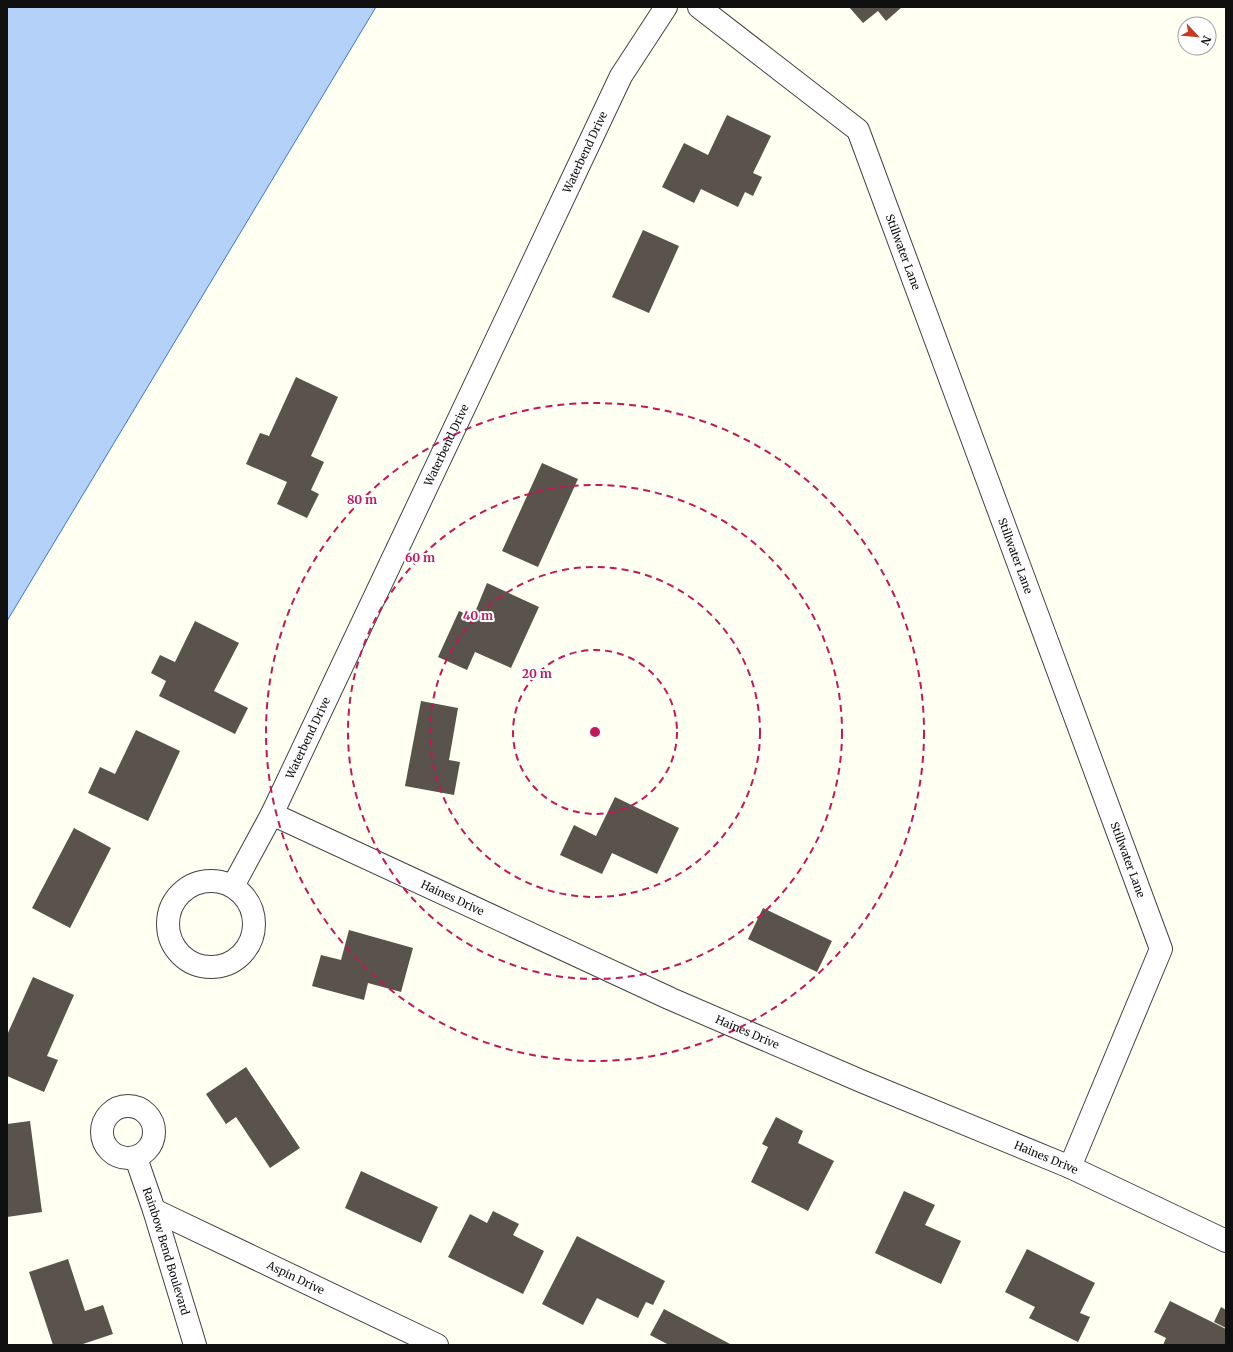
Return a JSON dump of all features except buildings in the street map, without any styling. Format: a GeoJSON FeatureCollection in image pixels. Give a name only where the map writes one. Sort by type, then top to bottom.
{"type":"FeatureCollection","features":[{"type":"Feature","properties":{"kind":"street","name":"Waterbend Drive"},"geometry":{"type":"LineString","coordinates":[[232,886],[272,814],[621,76],[666,7]]}},
{"type":"Feature","properties":{"kind":"street","name":"Stillwater Lane"},"geometry":{"type":"LineString","coordinates":[[699,7],[858,130],[1161,950],[1070,1167]]}},
{"type":"Feature","properties":{"kind":"street","name":"Haines Drive"},"geometry":{"type":"LineString","coordinates":[[272,814],[671,999],[1070,1167],[1226,1240]]}},
{"type":"Feature","properties":{"kind":"street","name":"Rainbow Bend Boulevard"},"geometry":{"type":"LineString","coordinates":[[136,1158],[154,1210],[195,1345]]}},
{"type":"Feature","properties":{"kind":"street","name":"Aspin Drive"},"geometry":{"type":"LineString","coordinates":[[154,1210],[437,1345]]}},
{"type":"Feature","properties":{"kind":"water"},"geometry":{"type":"Polygon","coordinates":[[[7,7],[376,7],[7,621],[7,7]]]}}]}
